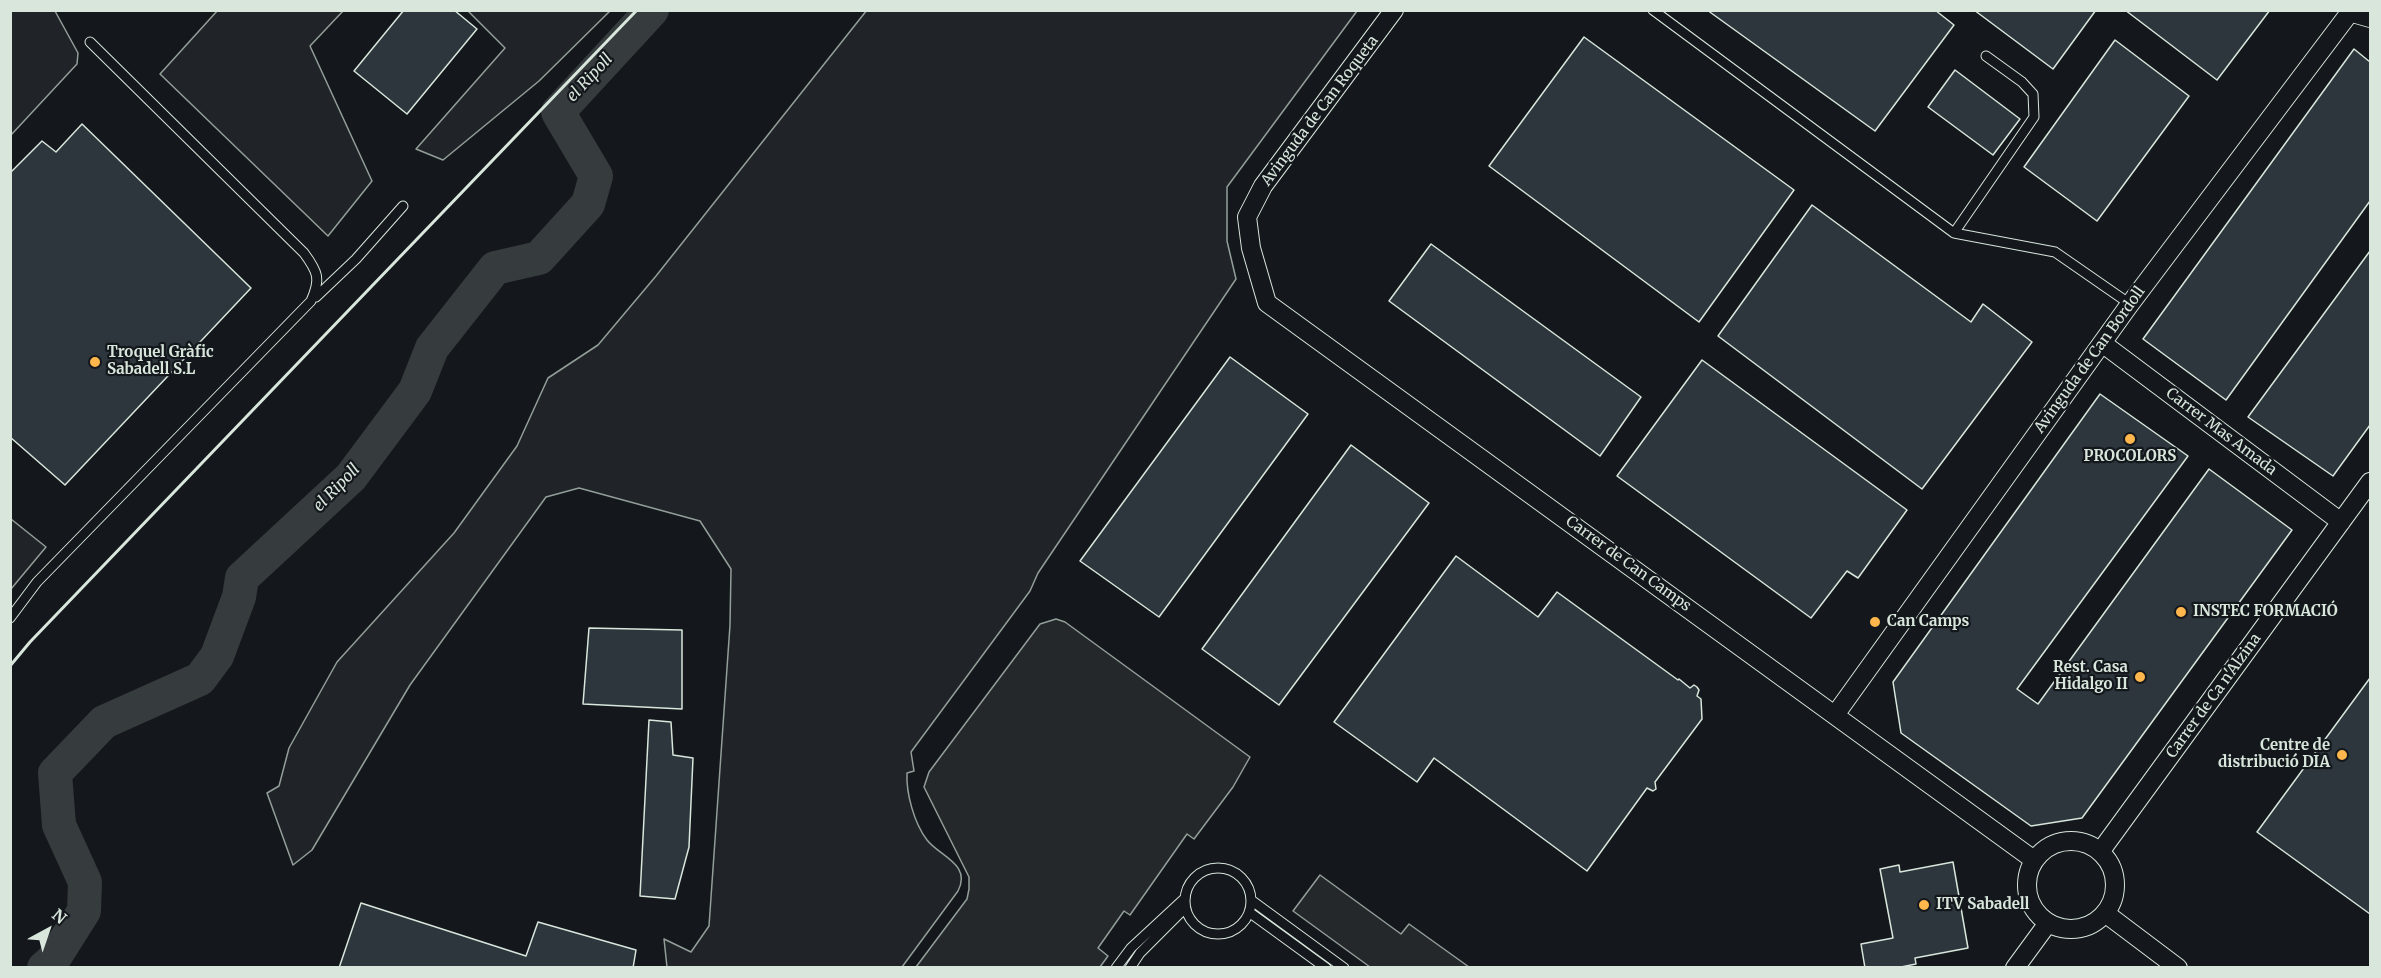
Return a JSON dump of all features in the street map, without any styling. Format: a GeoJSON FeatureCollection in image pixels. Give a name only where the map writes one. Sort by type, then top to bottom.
{"type":"FeatureCollection","features":[{"type":"Feature","properties":{"kind":"street","name":"Avinguda de Can Roqueta"},"geometry":{"type":"LineString","coordinates":[[1251,248],[1247,217],[1263,186],[1394,10]]}},
{"type":"Feature","properties":{"kind":"street"},"geometry":{"type":"LineString","coordinates":[[2351,11],[2370,18]]}},
{"type":"Feature","properties":{"kind":"street","name":"Avinguda de Can Bordoll"},"geometry":{"type":"LineString","coordinates":[[1835,715],[2130,304],[2351,11]]}},
{"type":"Feature","properties":{"kind":"street","name":"Carrer de Can Camps"},"geometry":{"type":"LineString","coordinates":[[1251,248],[1267,303],[2034,860]]}},
{"type":"Feature","properties":{"kind":"street","name":"Carrer Mas Amada"},"geometry":{"type":"LineString","coordinates":[[2102,343],[2341,522]]}},
{"type":"Feature","properties":{"kind":"street","name":"Carrer de Ca n'Alzina"},"geometry":{"type":"LineString","coordinates":[[2100,852],[2370,482]]}},
{"type":"Feature","properties":{"kind":"street"},"geometry":{"type":"LineString","coordinates":[[2073,841],[2087,844],[2100,852],[2109,863],[2114,875],[2115,888],[2112,901],[2105,913],[2085,927],[2060,928],[2048,923],[2033,908],[2026,887],[2028,873],[2034,860],[2045,849],[2058,843],[2073,841]]}},
{"type":"Feature","properties":{"kind":"street"},"geometry":{"type":"LineString","coordinates":[[2105,913],[2178,968]]}},
{"type":"Feature","properties":{"kind":"street"},"geometry":{"type":"LineString","coordinates":[[2015,968],[2048,923]]}},
{"type":"Feature","properties":{"kind":"lane"},"geometry":{"type":"LineString","coordinates":[[1653,10],[1954,233],[2055,252],[2130,304]]}},
{"type":"Feature","properties":{"kind":"lane"},"geometry":{"type":"LineString","coordinates":[[90,42],[304,253],[316,269],[317,287],[311,301]]}},
{"type":"Feature","properties":{"kind":"lane"},"geometry":{"type":"LineString","coordinates":[[1954,233],[2034,117],[2033,94],[2022,82],[1986,56]]}},
{"type":"Feature","properties":{"kind":"lane"},"geometry":{"type":"LineString","coordinates":[[10,618],[37,582],[311,301],[356,259],[403,206]]}},
{"type":"Feature","properties":{"kind":"lane"},"geometry":{"type":"LineString","coordinates":[[1220,867],[1240,876],[1247,885],[1251,900],[1249,912],[1239,926],[1229,932],[1218,934],[1207,932],[1197,926],[1185,908],[1185,898],[1193,879],[1210,868],[1220,867]]}},
{"type":"Feature","properties":{"kind":"lane"},"geometry":{"type":"LineString","coordinates":[[1116,968],[1131,948],[1185,898]]}},
{"type":"Feature","properties":{"kind":"lane"},"geometry":{"type":"LineString","coordinates":[[1251,900],[1344,968]]}},
{"type":"Feature","properties":{"kind":"lane"},"geometry":{"type":"LineString","coordinates":[[1130,968],[1140,953],[1185,908]]}},
{"type":"Feature","properties":{"kind":"lane"},"geometry":{"type":"LineString","coordinates":[[1249,912],[1326,968]]}},
{"type":"Feature","properties":{"kind":"shaded area"},"geometry":{"type":"Polygon","coordinates":[[[11,10],[55,11],[78,53],[77,64],[11,135],[11,10]]]}},
{"type":"Feature","properties":{"kind":"shaded area"},"geometry":{"type":"Polygon","coordinates":[[[218,10],[343,11],[310,46],[372,181],[328,236],[160,74],[218,10]]]}},
{"type":"Feature","properties":{"kind":"shaded area"},"geometry":{"type":"Polygon","coordinates":[[[867,10],[1357,11],[1227,187],[1227,241],[1236,279],[1038,573],[1030,591],[911,752],[914,771],[907,773],[907,781],[909,799],[915,817],[922,833],[932,846],[958,867],[961,882],[958,891],[902,967],[667,967],[664,939],[691,952],[709,926],[730,625],[731,569],[700,521],[579,488],[546,497],[410,685],[312,850],[293,865],[267,793],[279,786],[289,748],[337,662],[454,533],[517,446],[548,378],[598,345],[656,276],[867,10]]]}},
{"type":"Feature","properties":{"kind":"shaded area"},"geometry":{"type":"Polygon","coordinates":[[[468,11],[610,11],[539,81],[443,160],[416,149],[505,48],[468,11]]]}},
{"type":"Feature","properties":{"kind":"shaded area"},"geometry":{"type":"Polygon","coordinates":[[[646,11],[659,11],[645,26],[639,25],[639,19],[646,11]]]}},
{"type":"Feature","properties":{"kind":"shaded area"},"geometry":{"type":"Polygon","coordinates":[[[11,519],[46,547],[11,589],[11,519]]]}},
{"type":"Feature","properties":{"kind":"shaded area"},"geometry":{"type":"Polygon","coordinates":[[[1056,619],[1065,622],[1250,757],[1233,787],[1194,839],[1187,834],[1130,915],[1124,911],[1098,948],[1108,956],[1100,967],[916,967],[967,899],[969,889],[969,877],[924,787],[929,772],[1040,624],[1056,619]]]}},
{"type":"Feature","properties":{"kind":"shaded area"},"geometry":{"type":"Polygon","coordinates":[[[1320,875],[1401,934],[1409,924],[1469,967],[1370,967],[1293,911],[1320,875]]]}},
{"type":"Feature","properties":{"kind":"building"},"geometry":{"type":"Polygon","coordinates":[[[404,10],[454,10],[477,29],[407,114],[354,71],[404,10]]]}},
{"type":"Feature","properties":{"kind":"building"},"geometry":{"type":"Polygon","coordinates":[[[1707,10],[1935,10],[1954,25],[1875,131],[1707,10]]]}},
{"type":"Feature","properties":{"kind":"building"},"geometry":{"type":"Polygon","coordinates":[[[1974,10],[2096,10],[2053,69],[1974,10]]]}},
{"type":"Feature","properties":{"kind":"building"},"geometry":{"type":"Polygon","coordinates":[[[2125,10],[2270,10],[2217,80],[2125,10]]]}},
{"type":"Feature","properties":{"kind":"building"},"geometry":{"type":"Polygon","coordinates":[[[1584,37],[1794,190],[1699,322],[1489,166],[1584,37]]]}},
{"type":"Feature","properties":{"kind":"building"},"geometry":{"type":"Polygon","coordinates":[[[2115,40],[2189,96],[2097,221],[2024,167],[2115,40]]]}},
{"type":"Feature","properties":{"kind":"building"},"geometry":{"type":"Polygon","coordinates":[[[2354,49],[2370,62],[2370,201],[2226,400],[2143,339],[2354,49]]]}},
{"type":"Feature","properties":{"kind":"building"},"geometry":{"type":"Polygon","coordinates":[[[1955,70],[2020,119],[1993,155],[1928,107],[1955,70]]]}},
{"type":"Feature","properties":{"kind":"building","name":"Troquel Gràfic Sabadell S.L"},"geometry":{"type":"Polygon","coordinates":[[[82,124],[251,288],[65,485],[10,437],[10,173],[42,141],[56,152],[82,124]]]}},
{"type":"Feature","properties":{"kind":"building"},"geometry":{"type":"Polygon","coordinates":[[[1812,205],[1971,322],[1983,304],[2032,342],[1922,489],[1718,336],[1812,205]]]}},
{"type":"Feature","properties":{"kind":"building"},"geometry":{"type":"Polygon","coordinates":[[[1431,244],[1641,397],[1600,456],[1389,301],[1431,244]]]}},
{"type":"Feature","properties":{"kind":"building"},"geometry":{"type":"Polygon","coordinates":[[[2370,251],[2370,425],[2333,476],[2248,417],[2370,251]]]}},
{"type":"Feature","properties":{"kind":"building"},"geometry":{"type":"Polygon","coordinates":[[[1230,357],[1308,414],[1159,617],[1080,561],[1230,357]]]}},
{"type":"Feature","properties":{"kind":"building"},"geometry":{"type":"Polygon","coordinates":[[[1702,360],[1907,510],[1858,578],[1847,571],[1811,618],[1617,476],[1702,360]]]}},
{"type":"Feature","properties":{"kind":"building"},"geometry":{"type":"Polygon","coordinates":[[[2100,394],[2188,456],[2017,689],[2038,704],[2209,469],[2292,530],[2082,818],[2031,826],[1901,733],[1893,682],[2100,394]]]}},
{"type":"Feature","properties":{"kind":"building"},"geometry":{"type":"Polygon","coordinates":[[[1351,445],[1429,503],[1279,705],[1202,649],[1351,445]]]}},
{"type":"Feature","properties":{"kind":"building"},"geometry":{"type":"Polygon","coordinates":[[[1456,556],[1538,617],[1557,592],[1678,680],[1690,688],[1694,685],[1699,690],[1697,696],[1701,699],[1702,719],[1655,782],[1656,789],[1653,791],[1647,788],[1587,871],[1434,758],[1417,782],[1334,722],[1456,556]]]}},
{"type":"Feature","properties":{"kind":"building"},"geometry":{"type":"Polygon","coordinates":[[[589,628],[682,630],[682,709],[583,704],[589,628]]]}},
{"type":"Feature","properties":{"kind":"building","name":"Centre de distribució DIA"},"geometry":{"type":"Polygon","coordinates":[[[2370,678],[2370,914],[2257,832],[2370,678]]]}},
{"type":"Feature","properties":{"kind":"building"},"geometry":{"type":"Polygon","coordinates":[[[649,720],[671,722],[673,755],[693,758],[689,847],[675,899],[640,896],[649,720]]]}},
{"type":"Feature","properties":{"kind":"building","name":"ITV Sabadell"},"geometry":{"type":"Polygon","coordinates":[[[1953,862],[1968,948],[1915,958],[1916,964],[1896,968],[1865,968],[1861,944],[1893,938],[1880,869],[1899,865],[1900,872],[1953,862]]]}},
{"type":"Feature","properties":{"kind":"building"},"geometry":{"type":"Polygon","coordinates":[[[361,903],[526,956],[538,922],[636,950],[633,968],[339,968],[361,903]]]}},
{"type":"Feature","properties":{"kind":"waterway","name":"el Ripoll"},"geometry":{"type":"LineString","coordinates":[[44,968],[53,960],[84,911],[85,882],[59,825],[55,773],[104,722],[200,679],[217,656],[239,597],[242,578],[351,477],[415,391],[432,348],[495,268],[539,258],[588,204],[596,176],[558,112],[652,10]]}},
{"type":"Feature","properties":{"kind":"wall"},"geometry":{"type":"LineString","coordinates":[[10,666],[30,642],[637,10]]}},
{"type":"Feature","properties":{"kind":"place","name":"Troquel Gràfic Sabadell S.L"},"geometry":{"type":"Point","coordinates":[95,362]}},
{"type":"Feature","properties":{"kind":"place","name":"PROCOLORS"},"geometry":{"type":"Point","coordinates":[2130,439]}},
{"type":"Feature","properties":{"kind":"place","name":"INSTEC FORMACIÓ"},"geometry":{"type":"Point","coordinates":[2181,612]}},
{"type":"Feature","properties":{"kind":"place","name":"Can Camps"},"geometry":{"type":"Point","coordinates":[1875,622]}},
{"type":"Feature","properties":{"kind":"place","name":"Rest. Casa Hidalgo II"},"geometry":{"type":"Point","coordinates":[2140,677]}},
{"type":"Feature","properties":{"kind":"place","name":"Centre de distribució DIA"},"geometry":{"type":"Point","coordinates":[2342,755]}},
{"type":"Feature","properties":{"kind":"place","name":"ITV Sabadell"},"geometry":{"type":"Point","coordinates":[1924,905]}}]}
